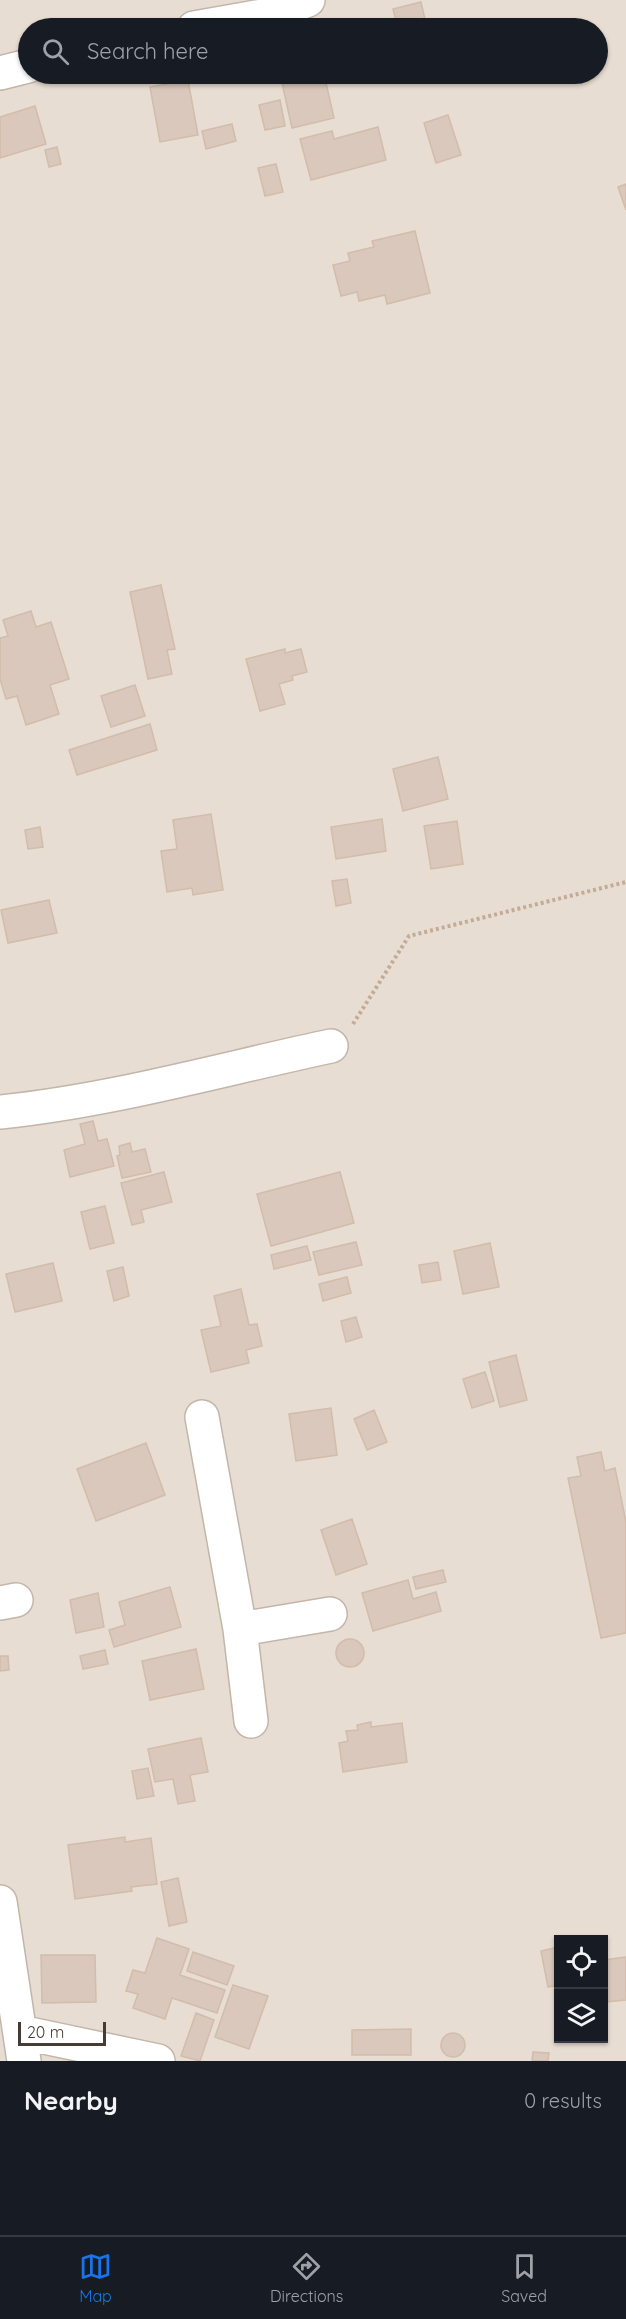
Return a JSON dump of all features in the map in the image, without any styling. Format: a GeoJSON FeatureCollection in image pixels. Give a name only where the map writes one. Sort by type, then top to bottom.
{"type":"FeatureCollection","features":[{"type":"Feature","properties":{"kind":"street"},"geometry":{"type":"LineString","coordinates":[[251,18],[268,15],[308,0]]}},
{"type":"Feature","properties":{"kind":"street"},"geometry":{"type":"LineString","coordinates":[[0,73],[18,68]]}},
{"type":"Feature","properties":{"kind":"street"},"geometry":{"type":"LineString","coordinates":[[0,1112],[73,1101],[332,1046]]}},
{"type":"Feature","properties":{"kind":"street"},"geometry":{"type":"LineString","coordinates":[[202,1417],[240,1629],[251,1721]]}},
{"type":"Feature","properties":{"kind":"street"},"geometry":{"type":"LineString","coordinates":[[240,1629],[330,1614]]}},
{"type":"Feature","properties":{"kind":"street"},"geometry":{"type":"LineString","coordinates":[[0,1902],[22,2046],[158,2061]]}},
{"type":"Feature","properties":{"kind":"path"},"geometry":{"type":"LineString","coordinates":[[332,1046],[353,1024],[409,936],[626,882]]}},
{"type":"Feature","properties":{"kind":"shaded area"},"geometry":{"type":"Polygon","coordinates":[[[0,0],[626,0],[626,2061],[0,2061],[0,0]]]}},
{"type":"Feature","properties":{"kind":"building"},"geometry":{"type":"Polygon","coordinates":[[[421,2],[425,18],[395,18],[393,9],[421,2]]]}},
{"type":"Feature","properties":{"kind":"building"},"geometry":{"type":"Polygon","coordinates":[[[311,14],[312,18],[299,18],[311,14]]]}},
{"type":"Feature","properties":{"kind":"building"},"geometry":{"type":"Polygon","coordinates":[[[189,84],[198,135],[160,142],[150,87],[189,84]]]}},
{"type":"Feature","properties":{"kind":"building"},"geometry":{"type":"Polygon","coordinates":[[[282,84],[326,84],[334,118],[292,128],[282,84]]]}},
{"type":"Feature","properties":{"kind":"building"},"geometry":{"type":"Polygon","coordinates":[[[280,100],[285,126],[265,130],[259,105],[280,100]]]}},
{"type":"Feature","properties":{"kind":"building"},"geometry":{"type":"Polygon","coordinates":[[[35,106],[46,144],[0,158],[0,117],[35,106]]]}},
{"type":"Feature","properties":{"kind":"building"},"geometry":{"type":"Polygon","coordinates":[[[448,115],[461,155],[436,163],[424,123],[448,115]]]}},
{"type":"Feature","properties":{"kind":"building"},"geometry":{"type":"Polygon","coordinates":[[[232,124],[236,141],[206,149],[202,131],[232,124]]]}},
{"type":"Feature","properties":{"kind":"building"},"geometry":{"type":"Polygon","coordinates":[[[378,127],[386,160],[311,180],[300,139],[332,131],[334,139],[378,127]]]}},
{"type":"Feature","properties":{"kind":"building"},"geometry":{"type":"Polygon","coordinates":[[[57,147],[61,164],[49,167],[45,150],[57,147]]]}},
{"type":"Feature","properties":{"kind":"building"},"geometry":{"type":"Polygon","coordinates":[[[276,164],[283,192],[265,196],[258,168],[276,164]]]}},
{"type":"Feature","properties":{"kind":"building"},"geometry":{"type":"Polygon","coordinates":[[[626,184],[626,210],[618,187],[626,184]]]}},
{"type":"Feature","properties":{"kind":"building"},"geometry":{"type":"Polygon","coordinates":[[[415,231],[430,293],[387,304],[385,295],[359,301],[357,292],[341,296],[333,265],[350,261],[348,253],[374,247],[372,241],[415,231]]]}},
{"type":"Feature","properties":{"kind":"building"},"geometry":{"type":"Polygon","coordinates":[[[161,585],[175,649],[167,650],[172,674],[148,679],[130,592],[161,585]]]}},
{"type":"Feature","properties":{"kind":"building"},"geometry":{"type":"Polygon","coordinates":[[[31,611],[36,627],[51,622],[69,679],[50,685],[59,714],[26,725],[17,696],[6,699],[0,679],[0,638],[8,636],[3,620],[31,611]]]}},
{"type":"Feature","properties":{"kind":"building"},"geometry":{"type":"Polygon","coordinates":[[[285,649],[285,653],[301,649],[307,672],[292,676],[293,680],[279,684],[285,704],[260,711],[246,659],[285,649]]]}},
{"type":"Feature","properties":{"kind":"building"},"geometry":{"type":"Polygon","coordinates":[[[135,685],[145,716],[111,727],[101,696],[135,685]]]}},
{"type":"Feature","properties":{"kind":"building"},"geometry":{"type":"Polygon","coordinates":[[[150,724],[157,750],[77,775],[69,750],[150,724]]]}},
{"type":"Feature","properties":{"kind":"building"},"geometry":{"type":"Polygon","coordinates":[[[438,757],[448,799],[403,811],[393,769],[438,757]]]}},
{"type":"Feature","properties":{"kind":"building"},"geometry":{"type":"Polygon","coordinates":[[[211,814],[223,890],[193,895],[192,888],[167,892],[161,851],[177,849],[173,820],[211,814]]]}},
{"type":"Feature","properties":{"kind":"building"},"geometry":{"type":"Polygon","coordinates":[[[382,819],[386,851],[336,859],[331,827],[382,819]]]}},
{"type":"Feature","properties":{"kind":"building"},"geometry":{"type":"Polygon","coordinates":[[[457,821],[463,864],[431,869],[424,826],[457,821]]]}},
{"type":"Feature","properties":{"kind":"building"},"geometry":{"type":"Polygon","coordinates":[[[40,827],[43,847],[28,849],[25,830],[40,827]]]}},
{"type":"Feature","properties":{"kind":"building"},"geometry":{"type":"Polygon","coordinates":[[[347,879],[351,903],[336,906],[332,881],[347,879]]]}},
{"type":"Feature","properties":{"kind":"building"},"geometry":{"type":"Polygon","coordinates":[[[49,900],[57,933],[8,943],[1,910],[49,900]]]}},
{"type":"Feature","properties":{"kind":"building"},"geometry":{"type":"Polygon","coordinates":[[[93,1121],[98,1141],[107,1139],[114,1166],[70,1177],[64,1150],[85,1144],[80,1124],[93,1121]]]}},
{"type":"Feature","properties":{"kind":"building"},"geometry":{"type":"Polygon","coordinates":[[[130,1143],[132,1152],[145,1149],[151,1172],[122,1178],[117,1156],[120,1155],[119,1146],[130,1143]]]}},
{"type":"Feature","properties":{"kind":"building"},"geometry":{"type":"Polygon","coordinates":[[[164,1172],[172,1202],[141,1210],[144,1222],[132,1225],[121,1183],[164,1172]]]}},
{"type":"Feature","properties":{"kind":"building"},"geometry":{"type":"Polygon","coordinates":[[[340,1172],[354,1223],[271,1246],[257,1194],[340,1172]]]}},
{"type":"Feature","properties":{"kind":"building"},"geometry":{"type":"Polygon","coordinates":[[[105,1206],[114,1243],[90,1249],[81,1212],[105,1206]]]}},
{"type":"Feature","properties":{"kind":"building"},"geometry":{"type":"Polygon","coordinates":[[[356,1242],[362,1265],[319,1275],[313,1252],[356,1242]]]}},
{"type":"Feature","properties":{"kind":"building"},"geometry":{"type":"Polygon","coordinates":[[[490,1243],[499,1287],[463,1294],[454,1251],[490,1243]]]}},
{"type":"Feature","properties":{"kind":"building"},"geometry":{"type":"Polygon","coordinates":[[[307,1246],[311,1260],[274,1269],[271,1255],[307,1246]]]}},
{"type":"Feature","properties":{"kind":"building"},"geometry":{"type":"Polygon","coordinates":[[[438,1262],[441,1280],[422,1283],[419,1265],[438,1262]]]}},
{"type":"Feature","properties":{"kind":"building"},"geometry":{"type":"Polygon","coordinates":[[[53,1263],[62,1301],[15,1312],[6,1274],[53,1263]]]}},
{"type":"Feature","properties":{"kind":"building"},"geometry":{"type":"Polygon","coordinates":[[[123,1267],[129,1296],[114,1301],[107,1271],[123,1267]]]}},
{"type":"Feature","properties":{"kind":"building"},"geometry":{"type":"Polygon","coordinates":[[[347,1277],[351,1293],[323,1301],[319,1284],[347,1277]]]}},
{"type":"Feature","properties":{"kind":"building"},"geometry":{"type":"Polygon","coordinates":[[[241,1289],[249,1325],[257,1324],[262,1346],[246,1350],[249,1363],[211,1372],[201,1330],[221,1326],[214,1296],[241,1289]]]}},
{"type":"Feature","properties":{"kind":"building"},"geometry":{"type":"Polygon","coordinates":[[[356,1317],[362,1337],[346,1342],[341,1321],[356,1317]]]}},
{"type":"Feature","properties":{"kind":"building"},"geometry":{"type":"Polygon","coordinates":[[[516,1355],[527,1400],[500,1407],[489,1362],[516,1355]]]}},
{"type":"Feature","properties":{"kind":"building"},"geometry":{"type":"Polygon","coordinates":[[[485,1372],[494,1401],[472,1408],[463,1379],[485,1372]]]}},
{"type":"Feature","properties":{"kind":"building"},"geometry":{"type":"Polygon","coordinates":[[[331,1408],[337,1455],[296,1461],[289,1414],[331,1408]]]}},
{"type":"Feature","properties":{"kind":"building"},"geometry":{"type":"Polygon","coordinates":[[[374,1410],[387,1442],[367,1450],[354,1419],[374,1410]]]}},
{"type":"Feature","properties":{"kind":"building"},"geometry":{"type":"Polygon","coordinates":[[[146,1443],[165,1495],[96,1521],[77,1469],[146,1443]]]}},
{"type":"Feature","properties":{"kind":"building"},"geometry":{"type":"Polygon","coordinates":[[[601,1452],[605,1471],[615,1468],[626,1522],[626,1633],[601,1638],[568,1478],[581,1476],[577,1457],[601,1452]]]}},
{"type":"Feature","properties":{"kind":"building"},"geometry":{"type":"Polygon","coordinates":[[[352,1519],[367,1564],[336,1575],[321,1530],[352,1519]]]}},
{"type":"Feature","properties":{"kind":"building"},"geometry":{"type":"Polygon","coordinates":[[[443,1570],[446,1582],[416,1589],[413,1577],[443,1570]]]}},
{"type":"Feature","properties":{"kind":"building"},"geometry":{"type":"Polygon","coordinates":[[[408,1580],[413,1599],[436,1592],[441,1611],[373,1631],[362,1593],[408,1580]]]}},
{"type":"Feature","properties":{"kind":"building"},"geometry":{"type":"Polygon","coordinates":[[[170,1587],[181,1627],[114,1647],[109,1630],[125,1625],[119,1602],[170,1587]]]}},
{"type":"Feature","properties":{"kind":"building"},"geometry":{"type":"Polygon","coordinates":[[[98,1593],[104,1627],[76,1633],[70,1600],[98,1593]]]}},
{"type":"Feature","properties":{"kind":"building"},"geometry":{"type":"Polygon","coordinates":[[[350,1639],[360,1643],[364,1653],[360,1663],[350,1667],[340,1663],[336,1653],[340,1643],[350,1639]]]}},
{"type":"Feature","properties":{"kind":"building"},"geometry":{"type":"Polygon","coordinates":[[[196,1649],[204,1689],[150,1700],[142,1661],[196,1649]]]}},
{"type":"Feature","properties":{"kind":"building"},"geometry":{"type":"Polygon","coordinates":[[[105,1650],[108,1664],[83,1669],[80,1656],[105,1650]]]}},
{"type":"Feature","properties":{"kind":"building"},"geometry":{"type":"Polygon","coordinates":[[[0,1656],[8,1656],[9,1670],[0,1671],[0,1656]]]}},
{"type":"Feature","properties":{"kind":"building"},"geometry":{"type":"Polygon","coordinates":[[[371,1722],[371,1727],[402,1723],[407,1762],[343,1772],[339,1743],[348,1741],[346,1731],[358,1730],[357,1725],[371,1722]]]}},
{"type":"Feature","properties":{"kind":"building"},"geometry":{"type":"Polygon","coordinates":[[[201,1738],[208,1772],[190,1775],[195,1801],[178,1804],[173,1779],[155,1782],[148,1749],[201,1738]]]}},
{"type":"Feature","properties":{"kind":"building"},"geometry":{"type":"Polygon","coordinates":[[[148,1768],[154,1796],[137,1799],[132,1771],[148,1768]]]}},
{"type":"Feature","properties":{"kind":"building"},"geometry":{"type":"Polygon","coordinates":[[[125,1837],[125,1842],[151,1838],[157,1884],[131,1887],[132,1891],[75,1899],[68,1845],[125,1837]]]}},
{"type":"Feature","properties":{"kind":"building"},"geometry":{"type":"Polygon","coordinates":[[[178,1878],[187,1922],[169,1926],[161,1882],[178,1878]]]}},
{"type":"Feature","properties":{"kind":"building"},"geometry":{"type":"Polygon","coordinates":[[[157,1938],[189,1949],[180,1975],[225,1990],[217,2013],[172,1998],[165,2019],[133,2008],[138,1994],[126,1991],[133,1970],[145,1973],[157,1938]]]}},
{"type":"Feature","properties":{"kind":"building"},"geometry":{"type":"Polygon","coordinates":[[[554,1948],[554,1986],[548,1987],[541,1951],[554,1948]]]}},
{"type":"Feature","properties":{"kind":"building"},"geometry":{"type":"Polygon","coordinates":[[[193,1952],[234,1966],[227,1985],[187,1971],[193,1952]]]}},
{"type":"Feature","properties":{"kind":"building"},"geometry":{"type":"Polygon","coordinates":[[[41,1955],[95,1955],[96,2002],[42,2003],[41,1955]]]}},
{"type":"Feature","properties":{"kind":"building"},"geometry":{"type":"Polygon","coordinates":[[[626,1957],[626,2000],[608,2002],[608,1959],[626,1957]]]}},
{"type":"Feature","properties":{"kind":"building"},"geometry":{"type":"Polygon","coordinates":[[[233,1985],[268,1996],[249,2049],[215,2037],[233,1985]]]}},
{"type":"Feature","properties":{"kind":"building"},"geometry":{"type":"Polygon","coordinates":[[[196,2013],[214,2020],[200,2061],[181,2056],[196,2013]]]}},
{"type":"Feature","properties":{"kind":"building"},"geometry":{"type":"Polygon","coordinates":[[[411,2029],[411,2055],[352,2055],[352,2030],[411,2029]]]}},
{"type":"Feature","properties":{"kind":"building"},"geometry":{"type":"Polygon","coordinates":[[[448,2033],[458,2033],[465,2040],[465,2050],[458,2057],[448,2057],[441,2050],[441,2040],[448,2033]]]}},
{"type":"Feature","properties":{"kind":"building"},"geometry":{"type":"Polygon","coordinates":[[[533,2052],[549,2053],[548,2061],[532,2061],[533,2052]]]}}]}
